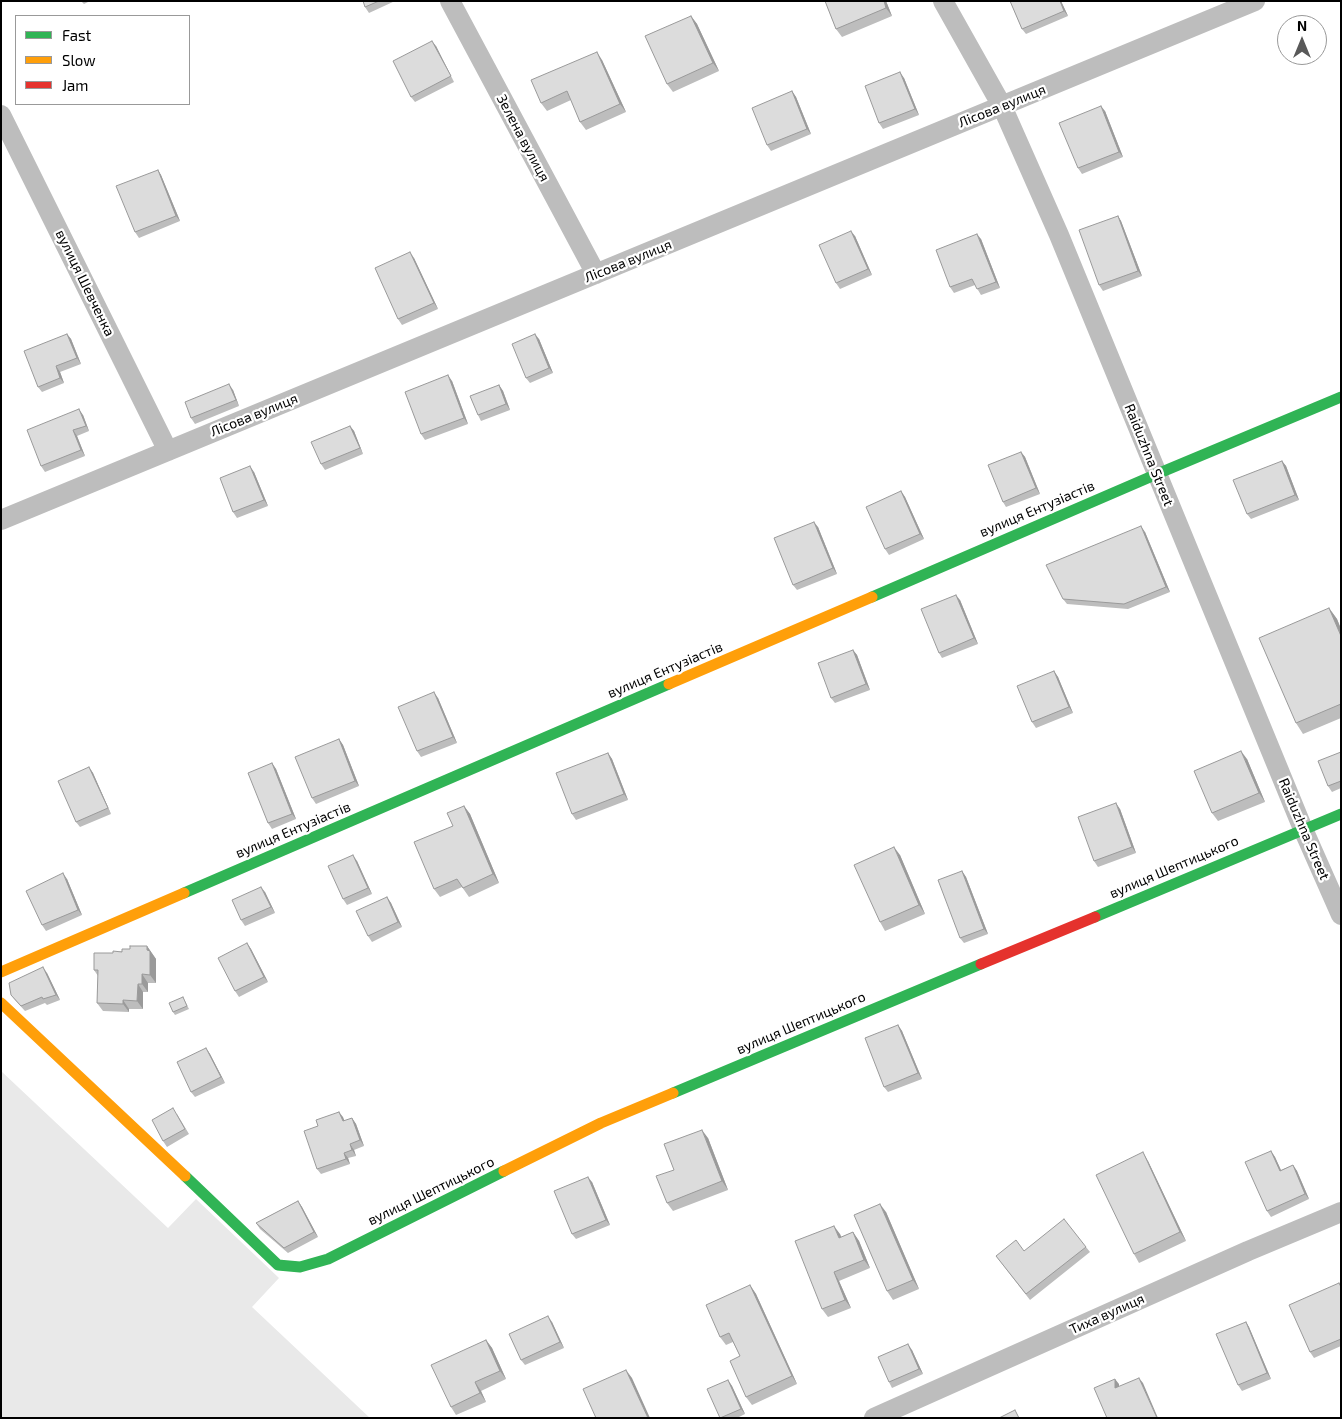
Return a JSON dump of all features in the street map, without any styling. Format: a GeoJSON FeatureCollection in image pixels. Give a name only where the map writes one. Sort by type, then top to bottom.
{"type":"FeatureCollection","features":[{"type":"Feature","properties":{"kind":"street","name":"Зелена вулиця"},"geometry":{"type":"LineString","coordinates":[[450,1],[596,274]]}},
{"type":"Feature","properties":{"kind":"street","name":"Raiduzhna Street"},"geometry":{"type":"LineString","coordinates":[[943,1],[1002,106],[1059,235],[1304,830],[1341,915]]}},
{"type":"Feature","properties":{"kind":"street","name":"Лісова вулиця"},"geometry":{"type":"LineString","coordinates":[[1,520],[1255,1]]}},
{"type":"Feature","properties":{"kind":"street","name":"вулиця Шевченка"},"geometry":{"type":"LineString","coordinates":[[1,115],[168,451]]}},
{"type":"Feature","properties":{"kind":"street","name":"вулиця Ентузіастів"},"geometry":{"type":"LineString","coordinates":[[1,972],[1157,474],[1341,397]]}},
{"type":"Feature","properties":{"kind":"street","name":"вулиця Шептицького"},"geometry":{"type":"LineString","coordinates":[[1,1003],[109,1103],[278,1265],[300,1267],[328,1259],[601,1123],[1341,814]]}},
{"type":"Feature","properties":{"kind":"street","name":"Тиха вулиця"},"geometry":{"type":"LineString","coordinates":[[874,1418],[1248,1251],[1341,1212]]}},
{"type":"Feature","properties":{"kind":"shaded area"},"geometry":{"type":"Polygon","coordinates":[[[1,1071],[168,1228],[196,1199],[279,1278],[252,1307],[370,1418],[1,1418],[1,1071]]]}},
{"type":"Feature","properties":{"kind":"building"},"geometry":{"type":"Polygon","coordinates":[[[363,1],[379,1],[365,7],[363,1]]]}},
{"type":"Feature","properties":{"kind":"building"},"geometry":{"type":"Polygon","coordinates":[[[825,1],[884,1],[886,8],[836,29],[825,1]]]}},
{"type":"Feature","properties":{"kind":"building"},"geometry":{"type":"Polygon","coordinates":[[[1010,1],[1060,1],[1064,11],[1022,29],[1010,1]]]}},
{"type":"Feature","properties":{"kind":"building"},"geometry":{"type":"Polygon","coordinates":[[[691,16],[713,63],[667,84],[645,36],[691,16]]]}},
{"type":"Feature","properties":{"kind":"building"},"geometry":{"type":"Polygon","coordinates":[[[432,41],[451,76],[411,97],[393,61],[432,41]]]}},
{"type":"Feature","properties":{"kind":"building"},"geometry":{"type":"Polygon","coordinates":[[[597,52],[620,104],[580,122],[567,91],[541,103],[531,80],[597,52]]]}},
{"type":"Feature","properties":{"kind":"building"},"geometry":{"type":"Polygon","coordinates":[[[900,72],[915,109],[879,123],[865,86],[900,72]]]}},
{"type":"Feature","properties":{"kind":"building"},"geometry":{"type":"Polygon","coordinates":[[[792,91],[807,129],[767,145],[752,108],[792,91]]]}},
{"type":"Feature","properties":{"kind":"building"},"geometry":{"type":"Polygon","coordinates":[[[1101,106],[1119,152],[1078,168],[1059,123],[1101,106]]]}},
{"type":"Feature","properties":{"kind":"building"},"geometry":{"type":"Polygon","coordinates":[[[158,170],[176,216],[135,232],[116,186],[158,170]]]}},
{"type":"Feature","properties":{"kind":"building"},"geometry":{"type":"Polygon","coordinates":[[[1118,216],[1138,271],[1099,285],[1079,230],[1118,216]]]}},
{"type":"Feature","properties":{"kind":"building"},"geometry":{"type":"Polygon","coordinates":[[[851,231],[868,269],[836,283],[819,245],[851,231]]]}},
{"type":"Feature","properties":{"kind":"building"},"geometry":{"type":"Polygon","coordinates":[[[977,234],[996,282],[977,289],[972,279],[950,287],[936,250],[977,234]]]}},
{"type":"Feature","properties":{"kind":"building"},"geometry":{"type":"Polygon","coordinates":[[[410,252],[434,303],[398,319],[375,268],[410,252]]]}},
{"type":"Feature","properties":{"kind":"building"},"geometry":{"type":"Polygon","coordinates":[[[67,334],[77,358],[56,366],[60,378],[38,387],[24,351],[67,334]]]}},
{"type":"Feature","properties":{"kind":"building"},"geometry":{"type":"Polygon","coordinates":[[[535,334],[549,368],[526,378],[512,344],[535,334]]]}},
{"type":"Feature","properties":{"kind":"building"},"geometry":{"type":"Polygon","coordinates":[[[448,375],[464,418],[421,434],[405,392],[448,375]]]}},
{"type":"Feature","properties":{"kind":"building"},"geometry":{"type":"Polygon","coordinates":[[[229,384],[236,400],[191,418],[185,402],[229,384]]]}},
{"type":"Feature","properties":{"kind":"building"},"geometry":{"type":"Polygon","coordinates":[[[499,385],[506,404],[478,415],[470,396],[499,385]]]}},
{"type":"Feature","properties":{"kind":"building"},"geometry":{"type":"Polygon","coordinates":[[[79,409],[86,426],[73,430],[81,450],[41,466],[27,430],[79,409]]]}},
{"type":"Feature","properties":{"kind":"building"},"geometry":{"type":"Polygon","coordinates":[[[350,426],[360,448],[321,464],[311,442],[350,426]]]}},
{"type":"Feature","properties":{"kind":"building"},"geometry":{"type":"Polygon","coordinates":[[[1021,452],[1036,488],[1003,502],[988,465],[1021,452]]]}},
{"type":"Feature","properties":{"kind":"building"},"geometry":{"type":"Polygon","coordinates":[[[1282,461],[1295,495],[1247,514],[1233,480],[1282,461]]]}},
{"type":"Feature","properties":{"kind":"building"},"geometry":{"type":"Polygon","coordinates":[[[250,466],[264,500],[233,512],[220,478],[250,466]]]}},
{"type":"Feature","properties":{"kind":"building"},"geometry":{"type":"Polygon","coordinates":[[[901,491],[920,534],[885,549],[866,507],[901,491]]]}},
{"type":"Feature","properties":{"kind":"building"},"geometry":{"type":"Polygon","coordinates":[[[814,522],[833,568],[793,585],[774,538],[814,522]]]}},
{"type":"Feature","properties":{"kind":"building"},"geometry":{"type":"Polygon","coordinates":[[[1141,526],[1166,587],[1124,604],[1063,599],[1046,565],[1141,526]]]}},
{"type":"Feature","properties":{"kind":"building"},"geometry":{"type":"Polygon","coordinates":[[[956,595],[974,638],[939,653],[921,609],[956,595]]]}},
{"type":"Feature","properties":{"kind":"building"},"geometry":{"type":"Polygon","coordinates":[[[1329,608],[1341,636],[1341,704],[1296,723],[1259,638],[1329,608]]]}},
{"type":"Feature","properties":{"kind":"building"},"geometry":{"type":"Polygon","coordinates":[[[853,650],[866,684],[831,698],[818,663],[853,650]]]}},
{"type":"Feature","properties":{"kind":"building"},"geometry":{"type":"Polygon","coordinates":[[[1054,671],[1069,707],[1032,722],[1017,686],[1054,671]]]}},
{"type":"Feature","properties":{"kind":"building"},"geometry":{"type":"Polygon","coordinates":[[[434,692],[453,737],[417,751],[398,707],[434,692]]]}},
{"type":"Feature","properties":{"kind":"building"},"geometry":{"type":"Polygon","coordinates":[[[339,739],[355,781],[312,798],[295,757],[339,739]]]}},
{"type":"Feature","properties":{"kind":"building"},"geometry":{"type":"Polygon","coordinates":[[[1241,751],[1259,793],[1212,813],[1194,771],[1241,751]]]}},
{"type":"Feature","properties":{"kind":"building"},"geometry":{"type":"Polygon","coordinates":[[[1341,752],[1341,781],[1328,786],[1318,761],[1341,752]]]}},
{"type":"Feature","properties":{"kind":"building"},"geometry":{"type":"Polygon","coordinates":[[[608,753],[624,794],[572,814],[556,773],[608,753]]]}},
{"type":"Feature","properties":{"kind":"building"},"geometry":{"type":"Polygon","coordinates":[[[272,763],[292,814],[268,823],[248,773],[272,763]]]}},
{"type":"Feature","properties":{"kind":"building"},"geometry":{"type":"Polygon","coordinates":[[[89,767],[108,808],[76,822],[58,781],[89,767]]]}},
{"type":"Feature","properties":{"kind":"building"},"geometry":{"type":"Polygon","coordinates":[[[1116,803],[1132,847],[1094,861],[1078,817],[1116,803]]]}},
{"type":"Feature","properties":{"kind":"building"},"geometry":{"type":"Polygon","coordinates":[[[464,806],[493,874],[463,888],[457,879],[434,889],[414,842],[453,826],[447,813],[464,806]]]}},
{"type":"Feature","properties":{"kind":"building"},"geometry":{"type":"Polygon","coordinates":[[[894,847],[919,905],[880,922],[854,865],[894,847]]]}},
{"type":"Feature","properties":{"kind":"building"},"geometry":{"type":"Polygon","coordinates":[[[353,855],[368,888],[343,899],[328,866],[353,855]]]}},
{"type":"Feature","properties":{"kind":"building"},"geometry":{"type":"Polygon","coordinates":[[[962,871],[984,929],[960,938],[938,880],[962,871]]]}},
{"type":"Feature","properties":{"kind":"building"},"geometry":{"type":"Polygon","coordinates":[[[63,873],[78,910],[42,925],[26,891],[63,873]]]}},
{"type":"Feature","properties":{"kind":"building"},"geometry":{"type":"Polygon","coordinates":[[[261,887],[271,907],[241,920],[232,900],[261,887]]]}},
{"type":"Feature","properties":{"kind":"building"},"geometry":{"type":"Polygon","coordinates":[[[387,897],[398,922],[368,936],[356,911],[387,897]]]}},
{"type":"Feature","properties":{"kind":"building"},"geometry":{"type":"Polygon","coordinates":[[[247,943],[264,977],[235,991],[218,958],[247,943]]]}},
{"type":"Feature","properties":{"kind":"building"},"geometry":{"type":"Polygon","coordinates":[[[130,946],[147,946],[147,950],[150,951],[150,975],[142,974],[142,984],[138,984],[137,1001],[123,1000],[123,1004],[97,1003],[98,970],[94,970],[94,953],[122,952],[122,949],[130,949],[130,946]]]}},
{"type":"Feature","properties":{"kind":"building"},"geometry":{"type":"Polygon","coordinates":[[[43,967],[56,995],[43,999],[42,997],[21,1006],[11,995],[9,983],[43,967]]]}},
{"type":"Feature","properties":{"kind":"building"},"geometry":{"type":"Polygon","coordinates":[[[183,997],[187,1006],[173,1012],[169,1003],[183,997]]]}},
{"type":"Feature","properties":{"kind":"building"},"geometry":{"type":"Polygon","coordinates":[[[898,1025],[918,1073],[884,1087],[865,1038],[898,1025]]]}},
{"type":"Feature","properties":{"kind":"building"},"geometry":{"type":"Polygon","coordinates":[[[206,1048],[221,1077],[191,1092],[177,1062],[206,1048]]]}},
{"type":"Feature","properties":{"kind":"building"},"geometry":{"type":"Polygon","coordinates":[[[173,1108],[185,1129],[163,1141],[152,1120],[173,1108]]]}},
{"type":"Feature","properties":{"kind":"building"},"geometry":{"type":"Polygon","coordinates":[[[339,1112],[343,1121],[352,1118],[360,1140],[350,1144],[352,1150],[344,1153],[346,1159],[317,1169],[304,1131],[318,1126],[316,1120],[339,1112]]]}},
{"type":"Feature","properties":{"kind":"building"},"geometry":{"type":"Polygon","coordinates":[[[702,1130],[722,1181],[667,1203],[656,1176],[674,1170],[664,1144],[702,1130]]]}},
{"type":"Feature","properties":{"kind":"building"},"geometry":{"type":"Polygon","coordinates":[[[1271,1151],[1280,1171],[1293,1165],[1305,1194],[1267,1211],[1245,1162],[1271,1151]]]}},
{"type":"Feature","properties":{"kind":"building"},"geometry":{"type":"Polygon","coordinates":[[[1143,1152],[1180,1232],[1134,1254],[1096,1175],[1143,1152]]]}},
{"type":"Feature","properties":{"kind":"building"},"geometry":{"type":"Polygon","coordinates":[[[588,1177],[606,1220],[572,1234],[554,1191],[588,1177]]]}},
{"type":"Feature","properties":{"kind":"building"},"geometry":{"type":"Polygon","coordinates":[[[298,1201],[314,1232],[284,1248],[256,1223],[298,1201]]]}},
{"type":"Feature","properties":{"kind":"building"},"geometry":{"type":"Polygon","coordinates":[[[880,1204],[913,1280],[887,1291],[854,1215],[880,1204]]]}},
{"type":"Feature","properties":{"kind":"building"},"geometry":{"type":"Polygon","coordinates":[[[1064,1219],[1086,1247],[1026,1294],[996,1256],[1016,1240],[1024,1251],[1064,1219]]]}},
{"type":"Feature","properties":{"kind":"building"},"geometry":{"type":"Polygon","coordinates":[[[834,1226],[839,1238],[853,1232],[864,1260],[834,1272],[845,1300],[822,1309],[795,1241],[834,1226]]]}},
{"type":"Feature","properties":{"kind":"building"},"geometry":{"type":"Polygon","coordinates":[[[1339,1283],[1341,1287],[1341,1339],[1310,1352],[1289,1305],[1339,1283]]]}},
{"type":"Feature","properties":{"kind":"building"},"geometry":{"type":"Polygon","coordinates":[[[750,1285],[792,1376],[746,1397],[730,1361],[740,1356],[729,1333],[720,1337],[706,1305],[750,1285]]]}},
{"type":"Feature","properties":{"kind":"building"},"geometry":{"type":"Polygon","coordinates":[[[548,1316],[560,1342],[521,1360],[509,1334],[548,1316]]]}},
{"type":"Feature","properties":{"kind":"building"},"geometry":{"type":"Polygon","coordinates":[[[1246,1322],[1267,1373],[1238,1385],[1216,1334],[1246,1322]]]}},
{"type":"Feature","properties":{"kind":"building"},"geometry":{"type":"Polygon","coordinates":[[[486,1340],[500,1371],[475,1382],[480,1393],[451,1407],[431,1365],[486,1340]]]}},
{"type":"Feature","properties":{"kind":"building"},"geometry":{"type":"Polygon","coordinates":[[[908,1344],[919,1369],[889,1382],[878,1357],[908,1344]]]}},
{"type":"Feature","properties":{"kind":"building"},"geometry":{"type":"Polygon","coordinates":[[[626,1370],[648,1418],[596,1418],[583,1389],[626,1370]]]}},
{"type":"Feature","properties":{"kind":"building"},"geometry":{"type":"Polygon","coordinates":[[[1139,1378],[1157,1418],[1107,1418],[1094,1388],[1115,1379],[1115,1388],[1139,1378]]]}},
{"type":"Feature","properties":{"kind":"building"},"geometry":{"type":"Polygon","coordinates":[[[728,1380],[741,1409],[720,1418],[707,1389],[728,1380]]]}},
{"type":"Feature","properties":{"kind":"building"},"geometry":{"type":"Polygon","coordinates":[[[1015,1410],[1019,1418],[999,1418],[1015,1410]]]}},
{"type":"Feature","properties":{"kind":"traffic: fast"},"geometry":{"type":"LineString","coordinates":[[872,597],[1341,397]]}},
{"type":"Feature","properties":{"kind":"traffic: fast"},"geometry":{"type":"LineString","coordinates":[[184,893],[669,684]]}},
{"type":"Feature","properties":{"kind":"traffic: fast"},"geometry":{"type":"LineString","coordinates":[[1095,917],[1341,814]]}},
{"type":"Feature","properties":{"kind":"traffic: fast"},"geometry":{"type":"LineString","coordinates":[[673,1093],[981,964]]}},
{"type":"Feature","properties":{"kind":"traffic: fast"},"geometry":{"type":"LineString","coordinates":[[185,1176],[278,1265],[300,1267],[328,1259],[504,1171]]}},
{"type":"Feature","properties":{"kind":"traffic: slow"},"geometry":{"type":"LineString","coordinates":[[669,684],[872,597]]}},
{"type":"Feature","properties":{"kind":"traffic: slow"},"geometry":{"type":"LineString","coordinates":[[1,972],[184,893]]}},
{"type":"Feature","properties":{"kind":"traffic: slow"},"geometry":{"type":"LineString","coordinates":[[1,1003],[185,1176]]}},
{"type":"Feature","properties":{"kind":"traffic: slow"},"geometry":{"type":"LineString","coordinates":[[504,1171],[601,1123],[673,1093]]}},
{"type":"Feature","properties":{"kind":"traffic: jam"},"geometry":{"type":"LineString","coordinates":[[981,964],[1095,917]]}}]}
